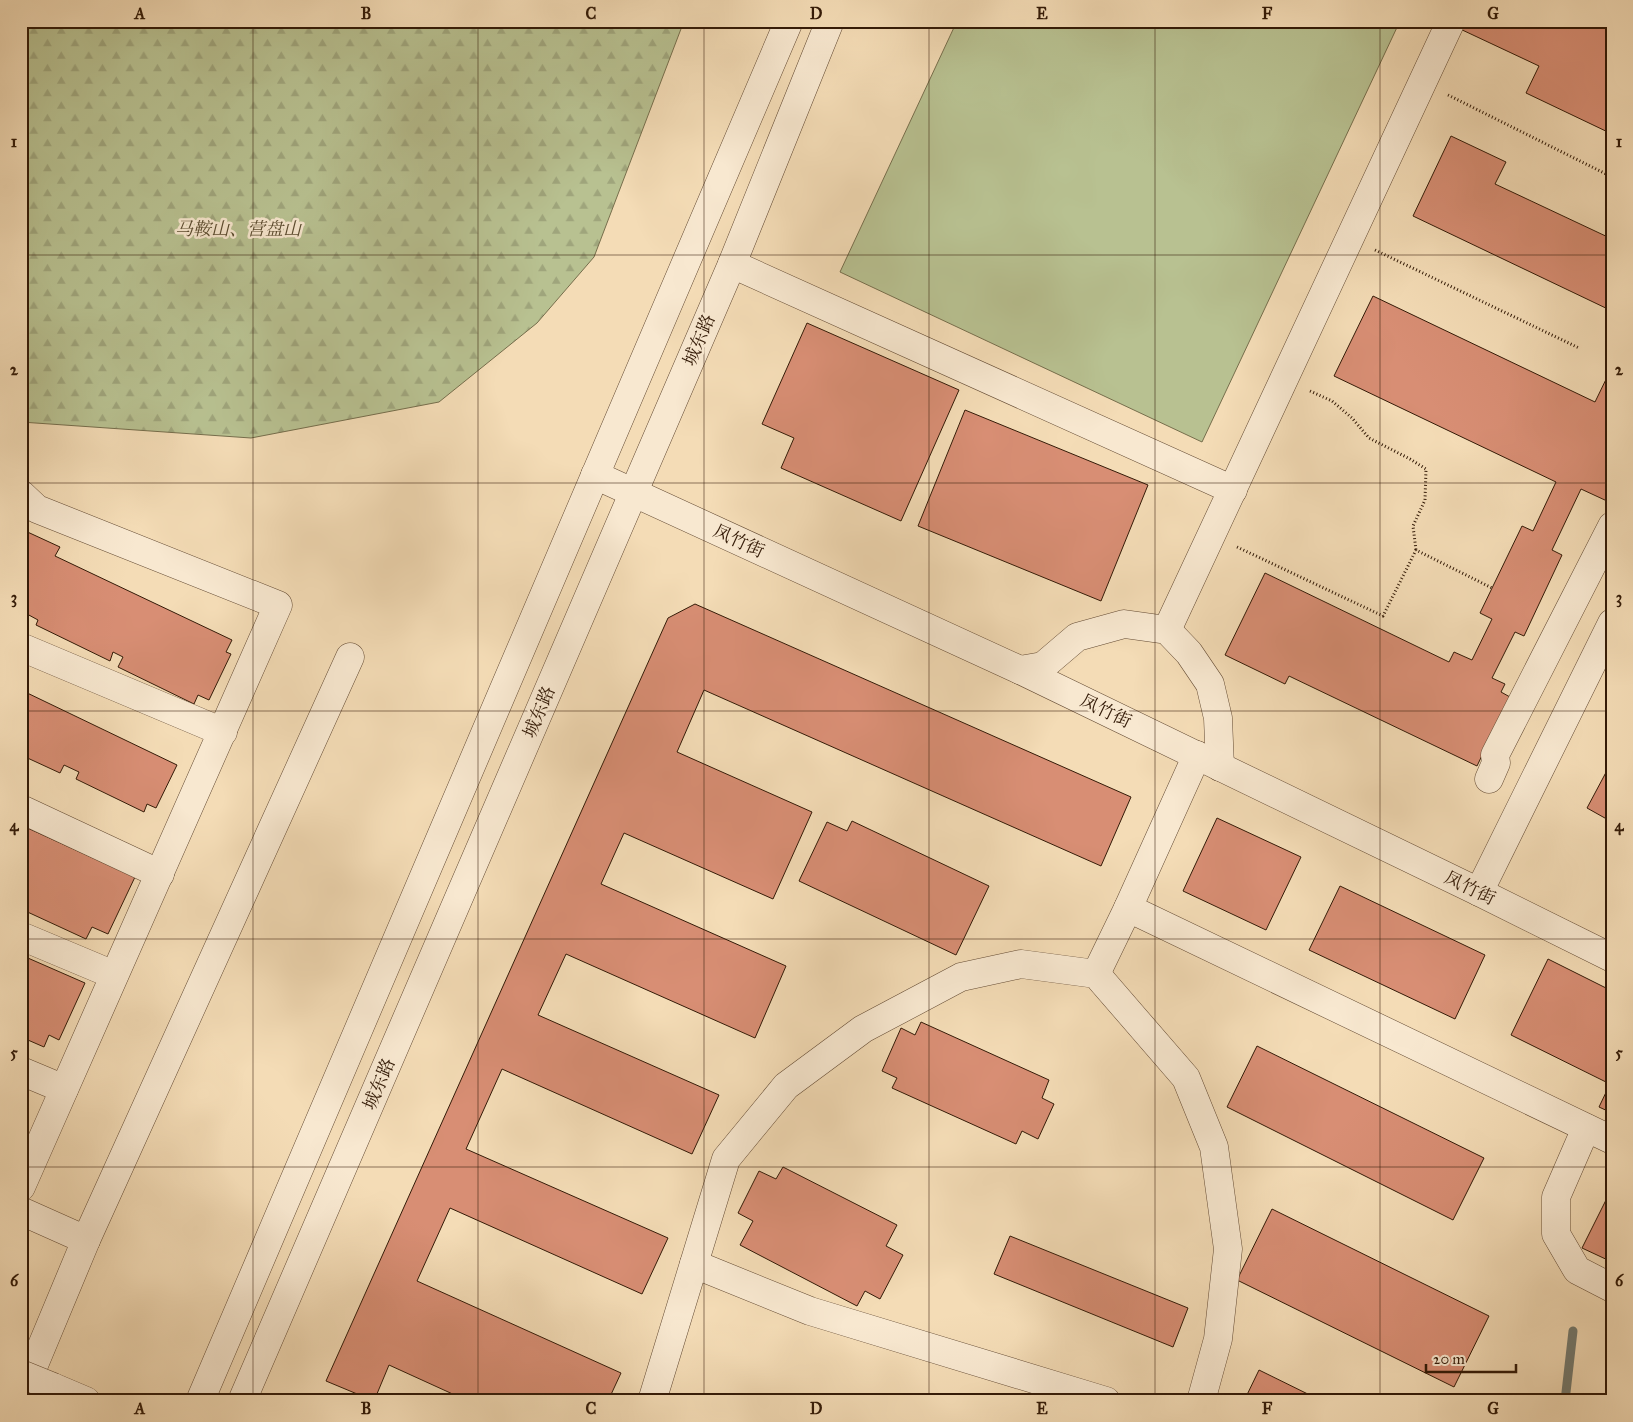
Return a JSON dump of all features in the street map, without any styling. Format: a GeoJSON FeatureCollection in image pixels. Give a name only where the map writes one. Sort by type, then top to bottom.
{"type":"FeatureCollection","features":[{"type":"Feature","properties":{"kind":"street"},"geometry":{"type":"LineString","coordinates":[[200,1401],[789,21]]}},
{"type":"Feature","properties":{"kind":"street","name":"城东路"},"geometry":{"type":"LineString","coordinates":[[249,1398],[732,264],[830,21]]}},
{"type":"Feature","properties":{"kind":"street"},"geometry":{"type":"LineString","coordinates":[[1167,630],[1451,21]]}},
{"type":"Feature","properties":{"kind":"street"},"geometry":{"type":"LineString","coordinates":[[732,264],[1233,490]]}},
{"type":"Feature","properties":{"kind":"street","name":"凤竹街"},"geometry":{"type":"LineString","coordinates":[[595,475],[1020,670],[1612,958]]}},
{"type":"Feature","properties":{"kind":"street"},"geometry":{"type":"LineString","coordinates":[[21,494],[37,509],[278,605],[21,1187]]}},
{"type":"Feature","properties":{"kind":"street"},"geometry":{"type":"LineString","coordinates":[[1489,778],[1496,763],[1495,754],[1612,526]]}},
{"type":"Feature","properties":{"kind":"street"},"geometry":{"type":"LineString","coordinates":[[1479,892],[1612,623]]}},
{"type":"Feature","properties":{"kind":"street"},"geometry":{"type":"LineString","coordinates":[[1020,670],[1043,666],[1078,637],[1124,624],[1167,630],[1189,653],[1210,684],[1218,718],[1208,761],[1128,908],[1096,974]]}},
{"type":"Feature","properties":{"kind":"street"},"geometry":{"type":"LineString","coordinates":[[21,647],[223,732]]}},
{"type":"Feature","properties":{"kind":"street"},"geometry":{"type":"LineString","coordinates":[[21,1396],[86,1240],[350,657]]}},
{"type":"Feature","properties":{"kind":"street"},"geometry":{"type":"LineString","coordinates":[[21,809],[160,874]]}},
{"type":"Feature","properties":{"kind":"street"},"geometry":{"type":"LineString","coordinates":[[1128,908],[1612,1140]]}},
{"type":"Feature","properties":{"kind":"street"},"geometry":{"type":"LineString","coordinates":[[21,936],[114,975]]}},
{"type":"Feature","properties":{"kind":"street"},"geometry":{"type":"LineString","coordinates":[[652,1401],[726,1159],[786,1086],[863,1029],[961,977],[1021,964],[1096,974],[1186,1078],[1214,1147],[1228,1249],[1218,1340],[1200,1401]]}},
{"type":"Feature","properties":{"kind":"street"},"geometry":{"type":"LineString","coordinates":[[21,1071],[64,1089]]}},
{"type":"Feature","properties":{"kind":"street"},"geometry":{"type":"LineString","coordinates":[[1586,1128],[1556,1197],[1556,1234],[1577,1270],[1612,1288]]}},
{"type":"Feature","properties":{"kind":"street"},"geometry":{"type":"LineString","coordinates":[[21,1210],[86,1240]]}},
{"type":"Feature","properties":{"kind":"street"},"geometry":{"type":"LineString","coordinates":[[694,1264],[810,1310],[1106,1401]]}},
{"type":"Feature","properties":{"kind":"street"},"geometry":{"type":"LineString","coordinates":[[21,1374],[86,1401]]}},
{"type":"Feature","properties":{"kind":"path"},"geometry":{"type":"LineString","coordinates":[[1422,82],[1612,177]]}},
{"type":"Feature","properties":{"kind":"path"},"geometry":{"type":"LineString","coordinates":[[1350,237],[1579,348]]}},
{"type":"Feature","properties":{"kind":"path"},"geometry":{"type":"LineString","coordinates":[[1212,535],[1383,616],[1416,550],[1413,526],[1425,500],[1426,469],[1369,438],[1352,418],[1332,400],[1284,379]]}},
{"type":"Feature","properties":{"kind":"path"},"geometry":{"type":"LineString","coordinates":[[1416,550],[1492,588]]}},
{"type":"Feature","properties":{"kind":"green space","name":"马鞍山、营盘山"},"geometry":{"type":"Polygon","coordinates":[[[21,21],[684,21],[594,257],[537,323],[439,402],[251,438],[21,422],[21,21]]]}},
{"type":"Feature","properties":{"kind":"green space"},"geometry":{"type":"Polygon","coordinates":[[[957,21],[1400,21],[1202,442],[840,272],[957,21]]]}},
{"type":"Feature","properties":{"kind":"building"},"geometry":{"type":"Polygon","coordinates":[[[1461,21],[1612,21],[1612,134],[1526,93],[1539,66],[1458,28],[1461,21]]]}},
{"type":"Feature","properties":{"kind":"building"},"geometry":{"type":"Polygon","coordinates":[[[1451,136],[1506,162],[1495,184],[1612,239],[1612,311],[1413,216],[1451,136]]]}},
{"type":"Feature","properties":{"kind":"building"},"geometry":{"type":"Polygon","coordinates":[[[1373,296],[1595,402],[1612,367],[1612,403],[1606,415],[1612,418],[1612,492],[1607,501],[1581,489],[1552,550],[1562,555],[1524,636],[1515,632],[1492,678],[1505,684],[1501,692],[1510,697],[1477,766],[1289,676],[1285,684],[1225,655],[1265,573],[1449,662],[1454,652],[1472,660],[1492,619],[1480,613],[1522,526],[1533,531],[1556,482],[1334,376],[1373,296]]]}},
{"type":"Feature","properties":{"kind":"building"},"geometry":{"type":"Polygon","coordinates":[[[807,323],[959,390],[901,521],[781,468],[794,438],[762,424],[807,323]]]}},
{"type":"Feature","properties":{"kind":"building"},"geometry":{"type":"Polygon","coordinates":[[[965,410],[1148,485],[1101,601],[918,526],[965,410]]]}},
{"type":"Feature","properties":{"kind":"building"},"geometry":{"type":"Polygon","coordinates":[[[21,529],[60,547],[55,556],[232,640],[226,652],[231,654],[209,700],[198,695],[194,704],[118,667],[123,657],[113,652],[110,661],[36,625],[38,620],[27,614],[24,620],[21,619],[21,529]]]}},
{"type":"Feature","properties":{"kind":"building"},"geometry":{"type":"Polygon","coordinates":[[[695,604],[1131,797],[1101,866],[704,690],[677,752],[812,812],[773,899],[624,833],[601,884],[786,966],[755,1038],[566,954],[538,1015],[719,1095],[692,1154],[502,1069],[466,1149],[668,1238],[642,1294],[450,1208],[417,1281],[621,1373],[608,1401],[468,1401],[389,1365],[374,1401],[326,1381],[668,618],[695,604]]]}},
{"type":"Feature","properties":{"kind":"building"},"geometry":{"type":"Polygon","coordinates":[[[21,690],[177,765],[156,808],[147,804],[144,812],[76,779],[79,772],[64,765],[60,773],[21,755],[21,690]]]}},
{"type":"Feature","properties":{"kind":"building"},"geometry":{"type":"Polygon","coordinates":[[[1612,763],[1612,822],[1587,808],[1612,763]]]}},
{"type":"Feature","properties":{"kind":"building"},"geometry":{"type":"Polygon","coordinates":[[[1217,818],[1301,857],[1266,930],[1183,891],[1217,818]]]}},
{"type":"Feature","properties":{"kind":"building"},"geometry":{"type":"Polygon","coordinates":[[[852,821],[989,886],[956,955],[799,881],[827,822],[847,831],[852,821]]]}},
{"type":"Feature","properties":{"kind":"building"},"geometry":{"type":"Polygon","coordinates":[[[21,825],[135,877],[108,934],[92,927],[86,939],[21,909],[21,825]]]}},
{"type":"Feature","properties":{"kind":"building"},"geometry":{"type":"Polygon","coordinates":[[[1340,886],[1485,955],[1455,1019],[1309,950],[1340,886]]]}},
{"type":"Feature","properties":{"kind":"building"},"geometry":{"type":"Polygon","coordinates":[[[21,955],[85,983],[59,1040],[49,1035],[44,1047],[21,1037],[21,955]]]}},
{"type":"Feature","properties":{"kind":"building"},"geometry":{"type":"Polygon","coordinates":[[[1548,959],[1612,991],[1612,1113],[1599,1107],[1610,1084],[1511,1035],[1548,959]]]}},
{"type":"Feature","properties":{"kind":"building"},"geometry":{"type":"Polygon","coordinates":[[[921,1022],[1049,1080],[1042,1098],[1054,1104],[1038,1139],[1022,1131],[1016,1144],[892,1088],[897,1078],[882,1071],[901,1028],[915,1035],[921,1022]]]}},
{"type":"Feature","properties":{"kind":"building"},"geometry":{"type":"Polygon","coordinates":[[[1257,1046],[1484,1158],[1453,1220],[1227,1107],[1257,1046]]]}},
{"type":"Feature","properties":{"kind":"building"},"geometry":{"type":"Polygon","coordinates":[[[783,1167],[897,1225],[886,1246],[903,1255],[880,1299],[865,1291],[857,1306],[740,1245],[753,1221],[738,1213],[759,1171],[776,1179],[783,1167]]]}},
{"type":"Feature","properties":{"kind":"building"},"geometry":{"type":"Polygon","coordinates":[[[1607,1198],[1612,1201],[1612,1262],[1582,1248],[1607,1198]]]}},
{"type":"Feature","properties":{"kind":"building"},"geometry":{"type":"Polygon","coordinates":[[[1272,1209],[1489,1316],[1454,1387],[1237,1280],[1272,1209]]]}},
{"type":"Feature","properties":{"kind":"building"},"geometry":{"type":"Polygon","coordinates":[[[1010,1236],[1188,1308],[1173,1347],[994,1274],[1010,1236]]]}},
{"type":"Feature","properties":{"kind":"building"},"geometry":{"type":"Polygon","coordinates":[[[1259,1370],[1322,1401],[1244,1401],[1259,1370]]]}},
{"type":"Feature","properties":{"kind":"waterway"},"geometry":{"type":"LineString","coordinates":[[1565,1401],[1573,1331]]}}]}
